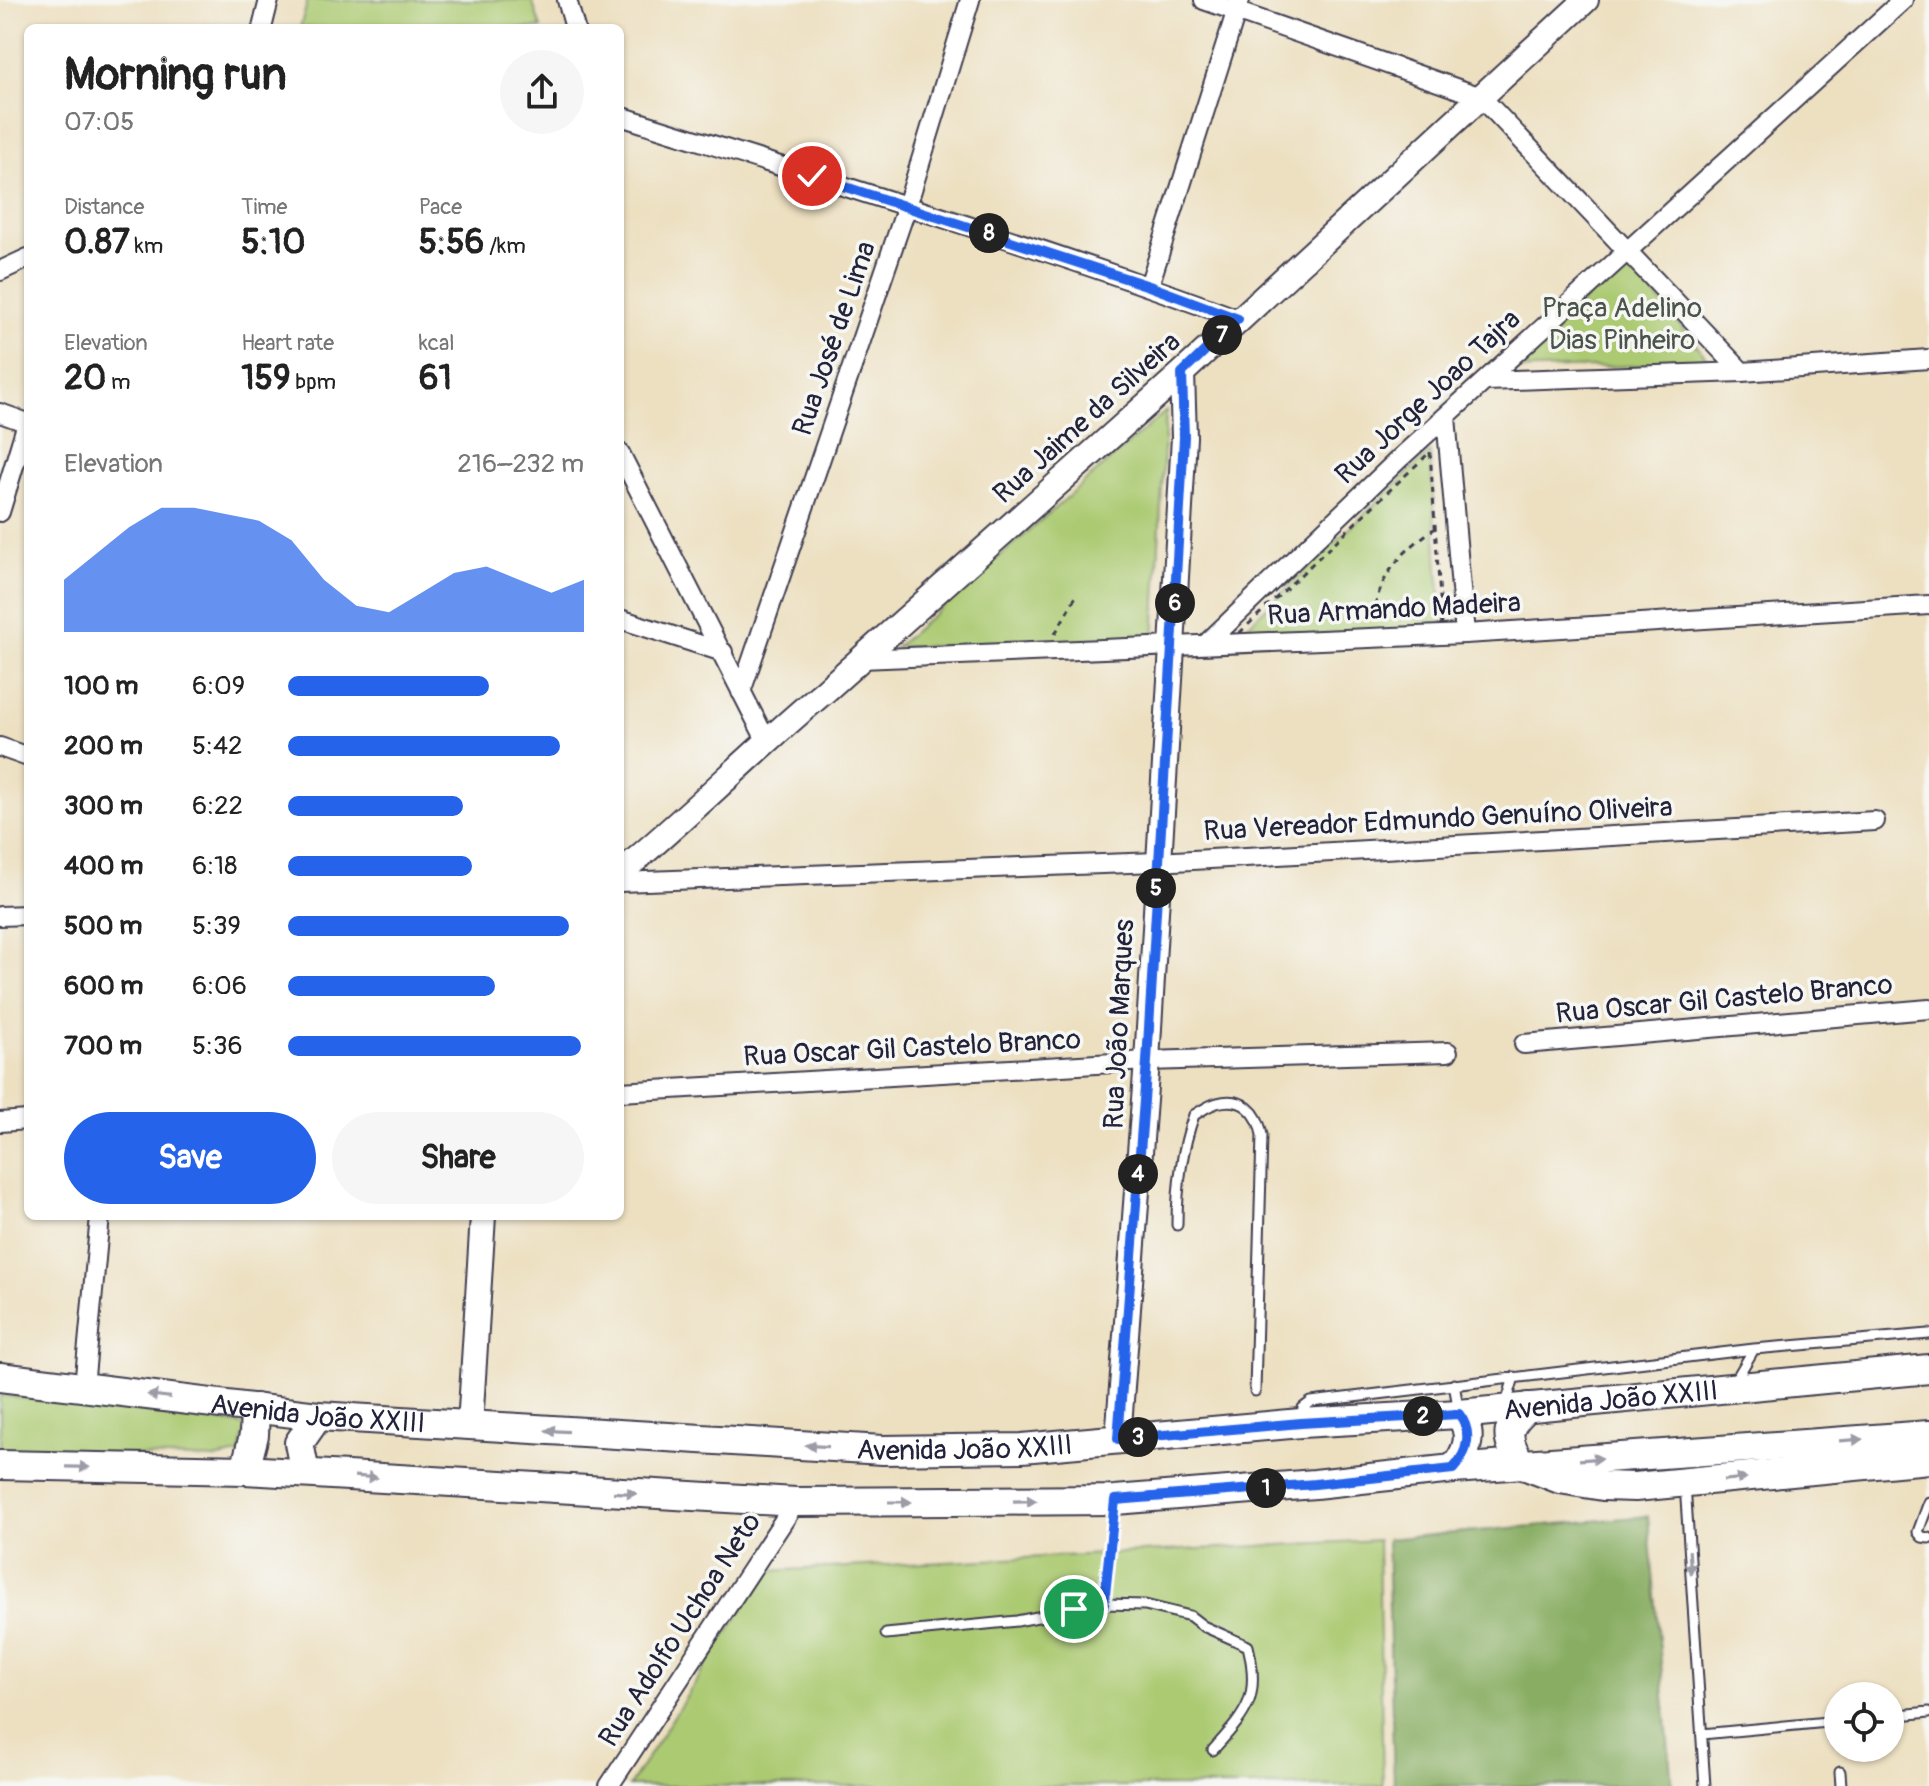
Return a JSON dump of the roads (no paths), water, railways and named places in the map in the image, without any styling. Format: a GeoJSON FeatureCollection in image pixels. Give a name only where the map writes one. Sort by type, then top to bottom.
{"type":"FeatureCollection","features":[{"type":"Feature","properties":{"kind":"main road","name":"Avenida João XXIII"},"geometry":{"type":"LineString","coordinates":[[0,1377],[318,1416],[883,1450],[1022,1448],[1301,1423],[1459,1414],[1929,1369]]}},
{"type":"Feature","properties":{"kind":"main road"},"geometry":{"type":"LineString","coordinates":[[245,1470],[254,1435],[255,1408]]}},
{"type":"Feature","properties":{"kind":"main road"},"geometry":{"type":"LineString","coordinates":[[1516,1408],[1517,1416],[1508,1432],[1521,1464],[1560,1479],[1603,1486],[1685,1484],[1929,1459]]}},
{"type":"Feature","properties":{"kind":"main road"},"geometry":{"type":"LineString","coordinates":[[1453,1469],[1460,1461],[1468,1440],[1467,1429],[1459,1414]]}},
{"type":"Feature","properties":{"kind":"main road"},"geometry":{"type":"LineString","coordinates":[[305,1473],[299,1443],[318,1416]]}},
{"type":"Feature","properties":{"kind":"main road","name":"Avenida João XXIII"},"geometry":{"type":"LineString","coordinates":[[0,1465],[245,1470],[796,1502],[1115,1500],[1453,1469],[1929,1435]]}},
{"type":"Feature","properties":{"kind":"street"},"geometry":{"type":"LineString","coordinates":[[567,0],[574,24]]}},
{"type":"Feature","properties":{"kind":"street","name":"Rua José de Lima"},"geometry":{"type":"LineString","coordinates":[[741,692],[907,206],[970,0]]}},
{"type":"Feature","properties":{"kind":"street"},"geometry":{"type":"LineString","coordinates":[[1204,0],[1238,5],[1481,97],[1742,372]]}},
{"type":"Feature","properties":{"kind":"street","name":"Rua Jaime da Silveira"},"geometry":{"type":"LineString","coordinates":[[624,870],[655,845],[766,740],[1182,373],[1586,0]]}},
{"type":"Feature","properties":{"kind":"street","name":"Rua Jorge Joao Tajra"},"geometry":{"type":"LineString","coordinates":[[1206,644],[1332,521],[1903,0]]}},
{"type":"Feature","properties":{"kind":"street"},"geometry":{"type":"LineString","coordinates":[[262,24],[265,1]]}},
{"type":"Feature","properties":{"kind":"street"},"geometry":{"type":"LineString","coordinates":[[1149,286],[1238,5]]}},
{"type":"Feature","properties":{"kind":"street"},"geometry":{"type":"LineString","coordinates":[[624,117],[907,206],[1149,286],[1238,319]]}},
{"type":"Feature","properties":{"kind":"street"},"geometry":{"type":"LineString","coordinates":[[0,271],[24,260]]}},
{"type":"Feature","properties":{"kind":"street"},"geometry":{"type":"LineString","coordinates":[[1486,381],[1742,372],[1929,359]]}},
{"type":"Feature","properties":{"kind":"street","name":"Rua João Marques"},"geometry":{"type":"LineString","coordinates":[[1118,1439],[1147,1061],[1172,647],[1184,437],[1182,373]]}},
{"type":"Feature","properties":{"kind":"street"},"geometry":{"type":"LineString","coordinates":[[0,413],[24,422]]}},
{"type":"Feature","properties":{"kind":"street"},"geometry":{"type":"LineString","coordinates":[[1446,417],[1465,634]]}},
{"type":"Feature","properties":{"kind":"street"},"geometry":{"type":"LineString","coordinates":[[0,512],[24,433]]}},
{"type":"Feature","properties":{"kind":"street"},"geometry":{"type":"LineString","coordinates":[[624,461],[766,740]]}},
{"type":"Feature","properties":{"kind":"street","name":"Rua Armando Madeira"},"geometry":{"type":"LineString","coordinates":[[861,659],[1172,647],[1373,634],[1465,634],[1929,605]]}},
{"type":"Feature","properties":{"kind":"street"},"geometry":{"type":"LineString","coordinates":[[624,620],[723,652]]}},
{"type":"Feature","properties":{"kind":"street"},"geometry":{"type":"LineString","coordinates":[[0,747],[24,756]]}},
{"type":"Feature","properties":{"kind":"street","name":"Rua Vereador Edmundo Genuíno Oliveira"},"geometry":{"type":"LineString","coordinates":[[624,882],[1157,862],[1875,821]]}},
{"type":"Feature","properties":{"kind":"street"},"geometry":{"type":"LineString","coordinates":[[0,916],[24,915]]}},
{"type":"Feature","properties":{"kind":"street","name":"Rua Oscar Gil Castelo Branco"},"geometry":{"type":"LineString","coordinates":[[1524,1044],[1929,1009]]}},
{"type":"Feature","properties":{"kind":"street","name":"Rua Oscar Gil Castelo Branco"},"geometry":{"type":"LineString","coordinates":[[624,1092],[1147,1061],[1448,1052]]}},
{"type":"Feature","properties":{"kind":"street"},"geometry":{"type":"LineString","coordinates":[[0,1122],[24,1120]]}},
{"type":"Feature","properties":{"kind":"street"},"geometry":{"type":"LineString","coordinates":[[84,1387],[100,1220]]}},
{"type":"Feature","properties":{"kind":"street"},"geometry":{"type":"LineString","coordinates":[[470,1426],[483,1220]]}},
{"type":"Feature","properties":{"kind":"street","name":"Rua Adolfo Uchoa Neto"},"geometry":{"type":"LineString","coordinates":[[609,1786],[796,1502]]}},
{"type":"Feature","properties":{"kind":"lane"},"geometry":{"type":"LineString","coordinates":[[1177,1225],[1177,1188],[1183,1147],[1194,1115],[1218,1103],[1243,1104],[1259,1118],[1262,1135],[1255,1391]]}},
{"type":"Feature","properties":{"kind":"lane"},"geometry":{"type":"LineString","coordinates":[[1301,1423],[1303,1408],[1311,1402],[1754,1349],[1929,1334]]}},
{"type":"Feature","properties":{"kind":"lane"},"geometry":{"type":"LineString","coordinates":[[1732,1387],[1754,1349]]}},
{"type":"Feature","properties":{"kind":"lane"},"geometry":{"type":"LineString","coordinates":[[1514,1377],[1516,1408]]}},
{"type":"Feature","properties":{"kind":"lane"},"geometry":{"type":"LineString","coordinates":[[1454,1384],[1459,1414]]}},
{"type":"Feature","properties":{"kind":"lane"},"geometry":{"type":"LineString","coordinates":[[1685,1484],[1705,1786]]}},
{"type":"Feature","properties":{"kind":"lane"},"geometry":{"type":"LineString","coordinates":[[1104,1604],[1115,1500]]}},
{"type":"Feature","properties":{"kind":"lane"},"geometry":{"type":"LineString","coordinates":[[1929,1502],[1918,1532],[1922,1537],[1929,1538]]}},
{"type":"Feature","properties":{"kind":"lane"},"geometry":{"type":"LineString","coordinates":[[886,1634],[1017,1621],[1104,1604],[1145,1605],[1190,1616],[1203,1626],[1248,1646],[1252,1662],[1253,1689],[1248,1709],[1213,1750]]}},
{"type":"Feature","properties":{"kind":"lane"},"geometry":{"type":"LineString","coordinates":[[1904,1715],[1929,1712]]}},
{"type":"Feature","properties":{"kind":"lane"},"geometry":{"type":"LineString","coordinates":[[1702,1734],[1824,1722]]}},
{"type":"Feature","properties":{"kind":"lane"},"geometry":{"type":"LineString","coordinates":[[1840,1772],[1841,1786]]}},
{"type":"Feature","properties":{"kind":"park label","name":"Praça Adelino Dias Pinheiro"},"geometry":{"type":"Point","coordinates":[1622,323]}}]}
